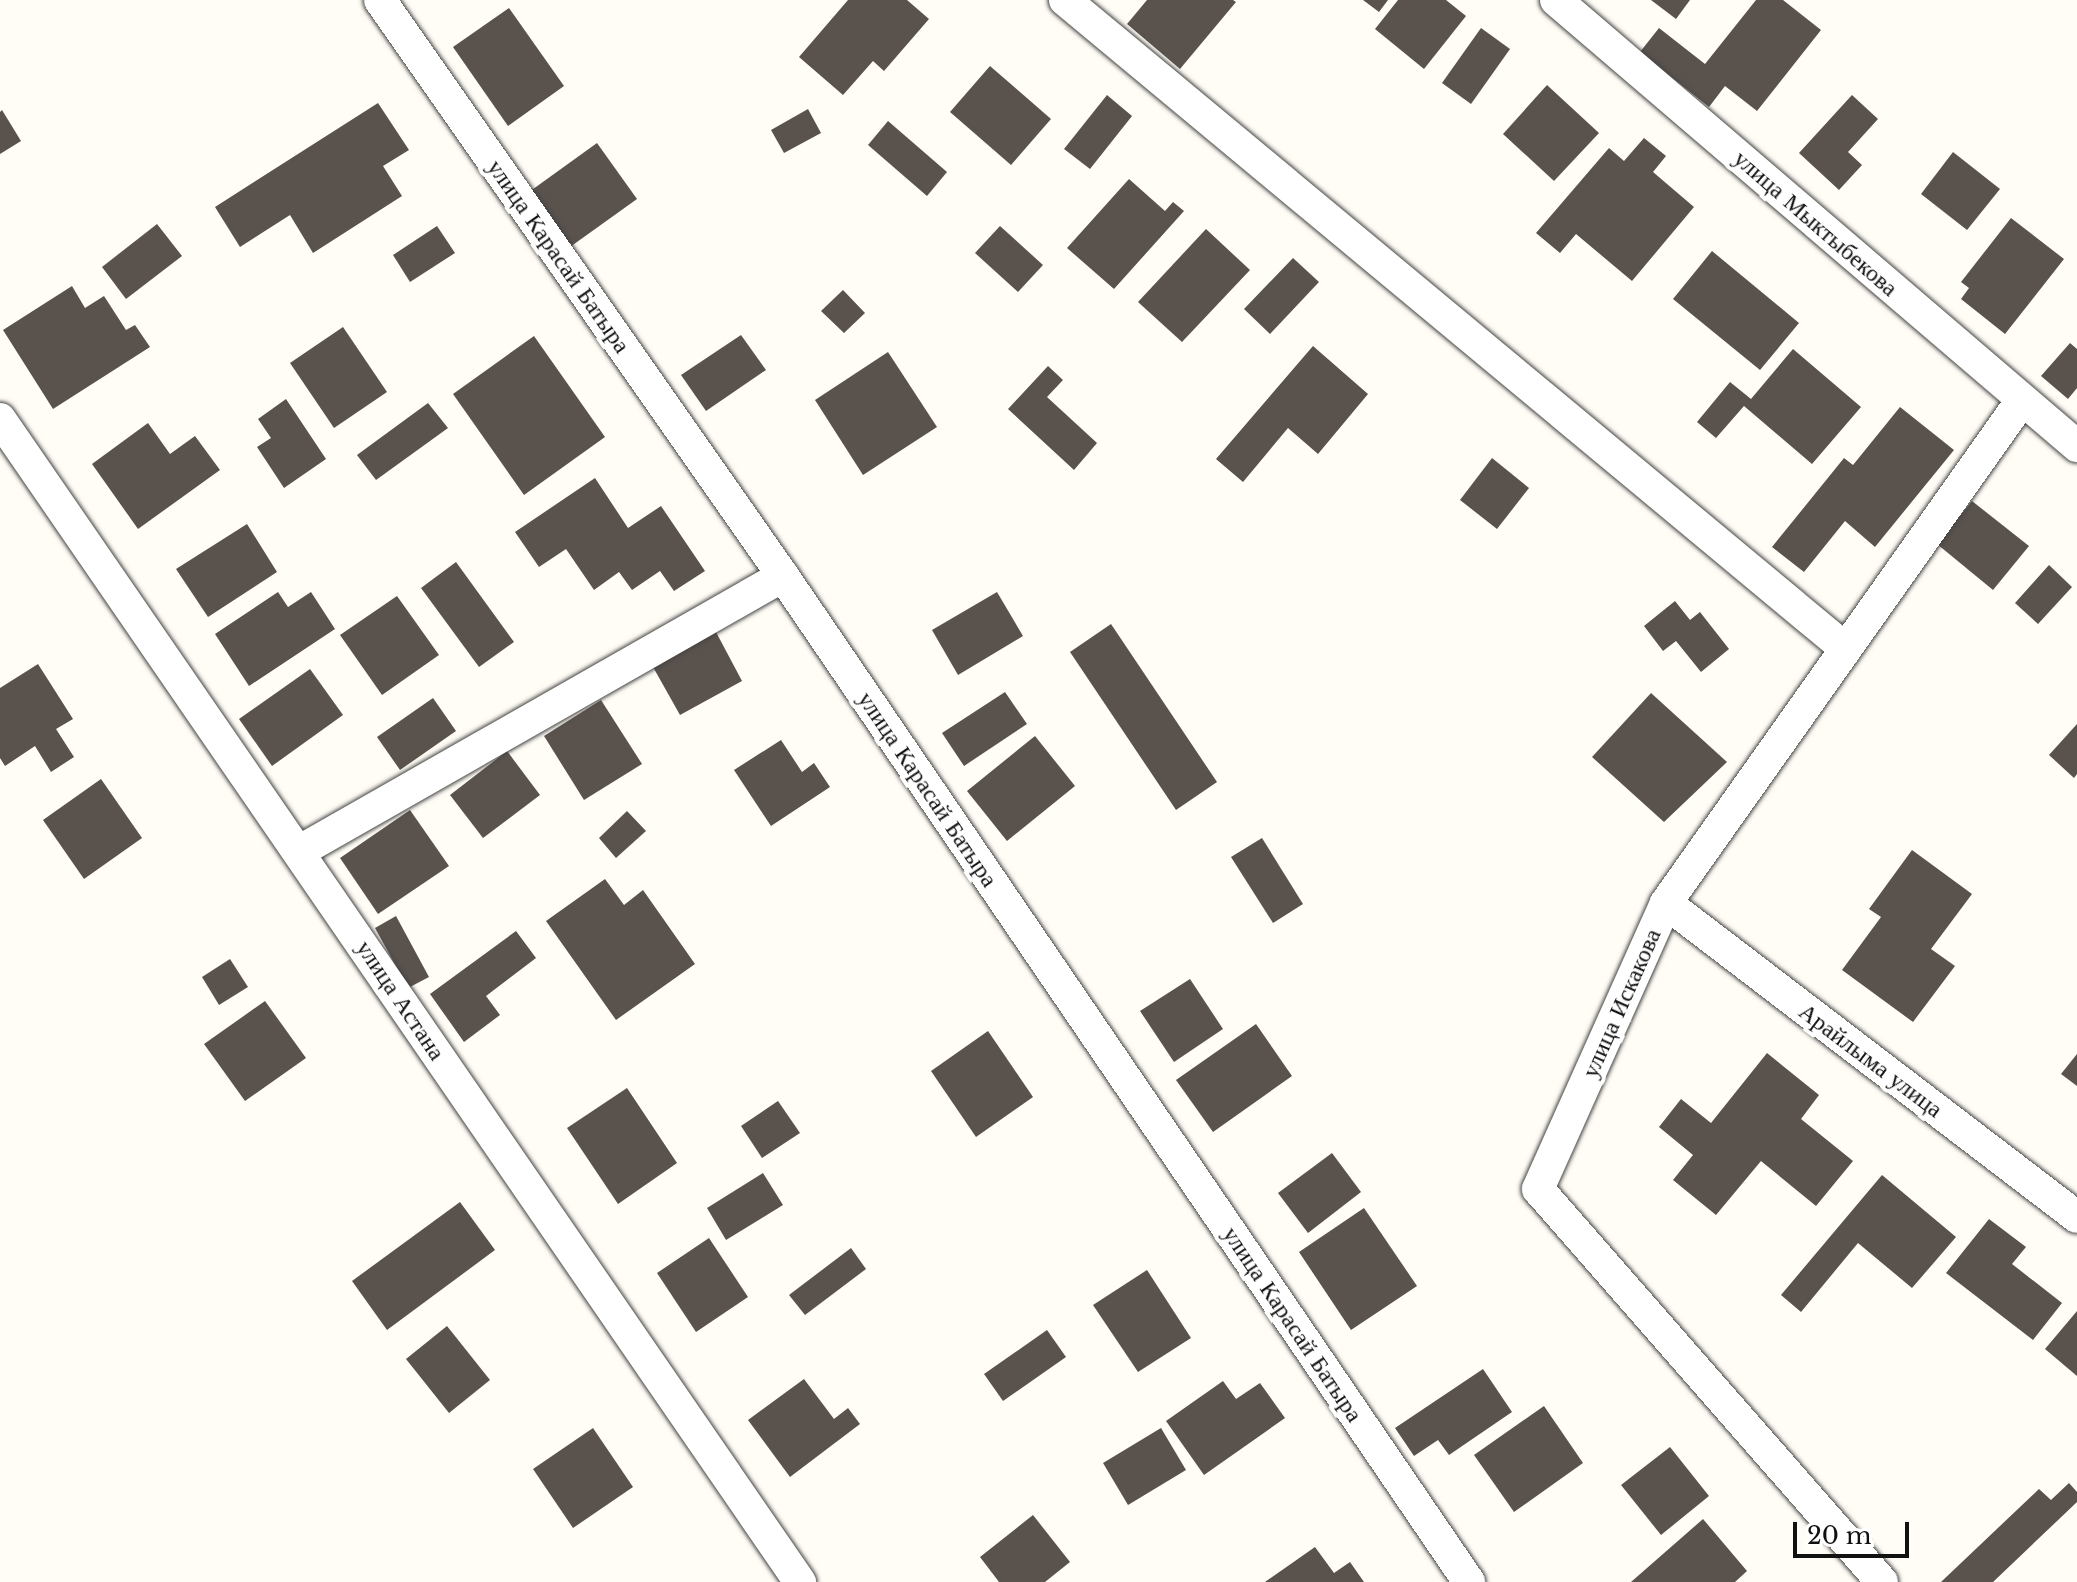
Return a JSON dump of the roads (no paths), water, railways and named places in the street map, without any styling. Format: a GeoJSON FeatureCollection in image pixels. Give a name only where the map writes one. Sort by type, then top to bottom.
{"type":"FeatureCollection","features":[{"type":"Feature","properties":{"kind":"street","name":"улица Карасай Батыра"},"geometry":{"type":"LineString","coordinates":[[380,0],[783,576],[1469,1582]]}},
{"type":"Feature","properties":{"kind":"street"},"geometry":{"type":"LineString","coordinates":[[1065,0],[1846,649]]}},
{"type":"Feature","properties":{"kind":"street","name":"улица Мыктыбекова"},"geometry":{"type":"LineString","coordinates":[[1556,0],[2077,446]]}},
{"type":"Feature","properties":{"kind":"street","name":"улица Искакова"},"geometry":{"type":"LineString","coordinates":[[1882,1582],[1538,1189],[1666,903],[2022,400]]}},
{"type":"Feature","properties":{"kind":"street","name":"улица Астана"},"geometry":{"type":"LineString","coordinates":[[0,419],[800,1582]]}},
{"type":"Feature","properties":{"kind":"street"},"geometry":{"type":"LineString","coordinates":[[300,851],[783,576]]}},
{"type":"Feature","properties":{"kind":"street","name":"Арайлыма улица"},"geometry":{"type":"LineString","coordinates":[[1666,903],[2077,1217]]}}]}
